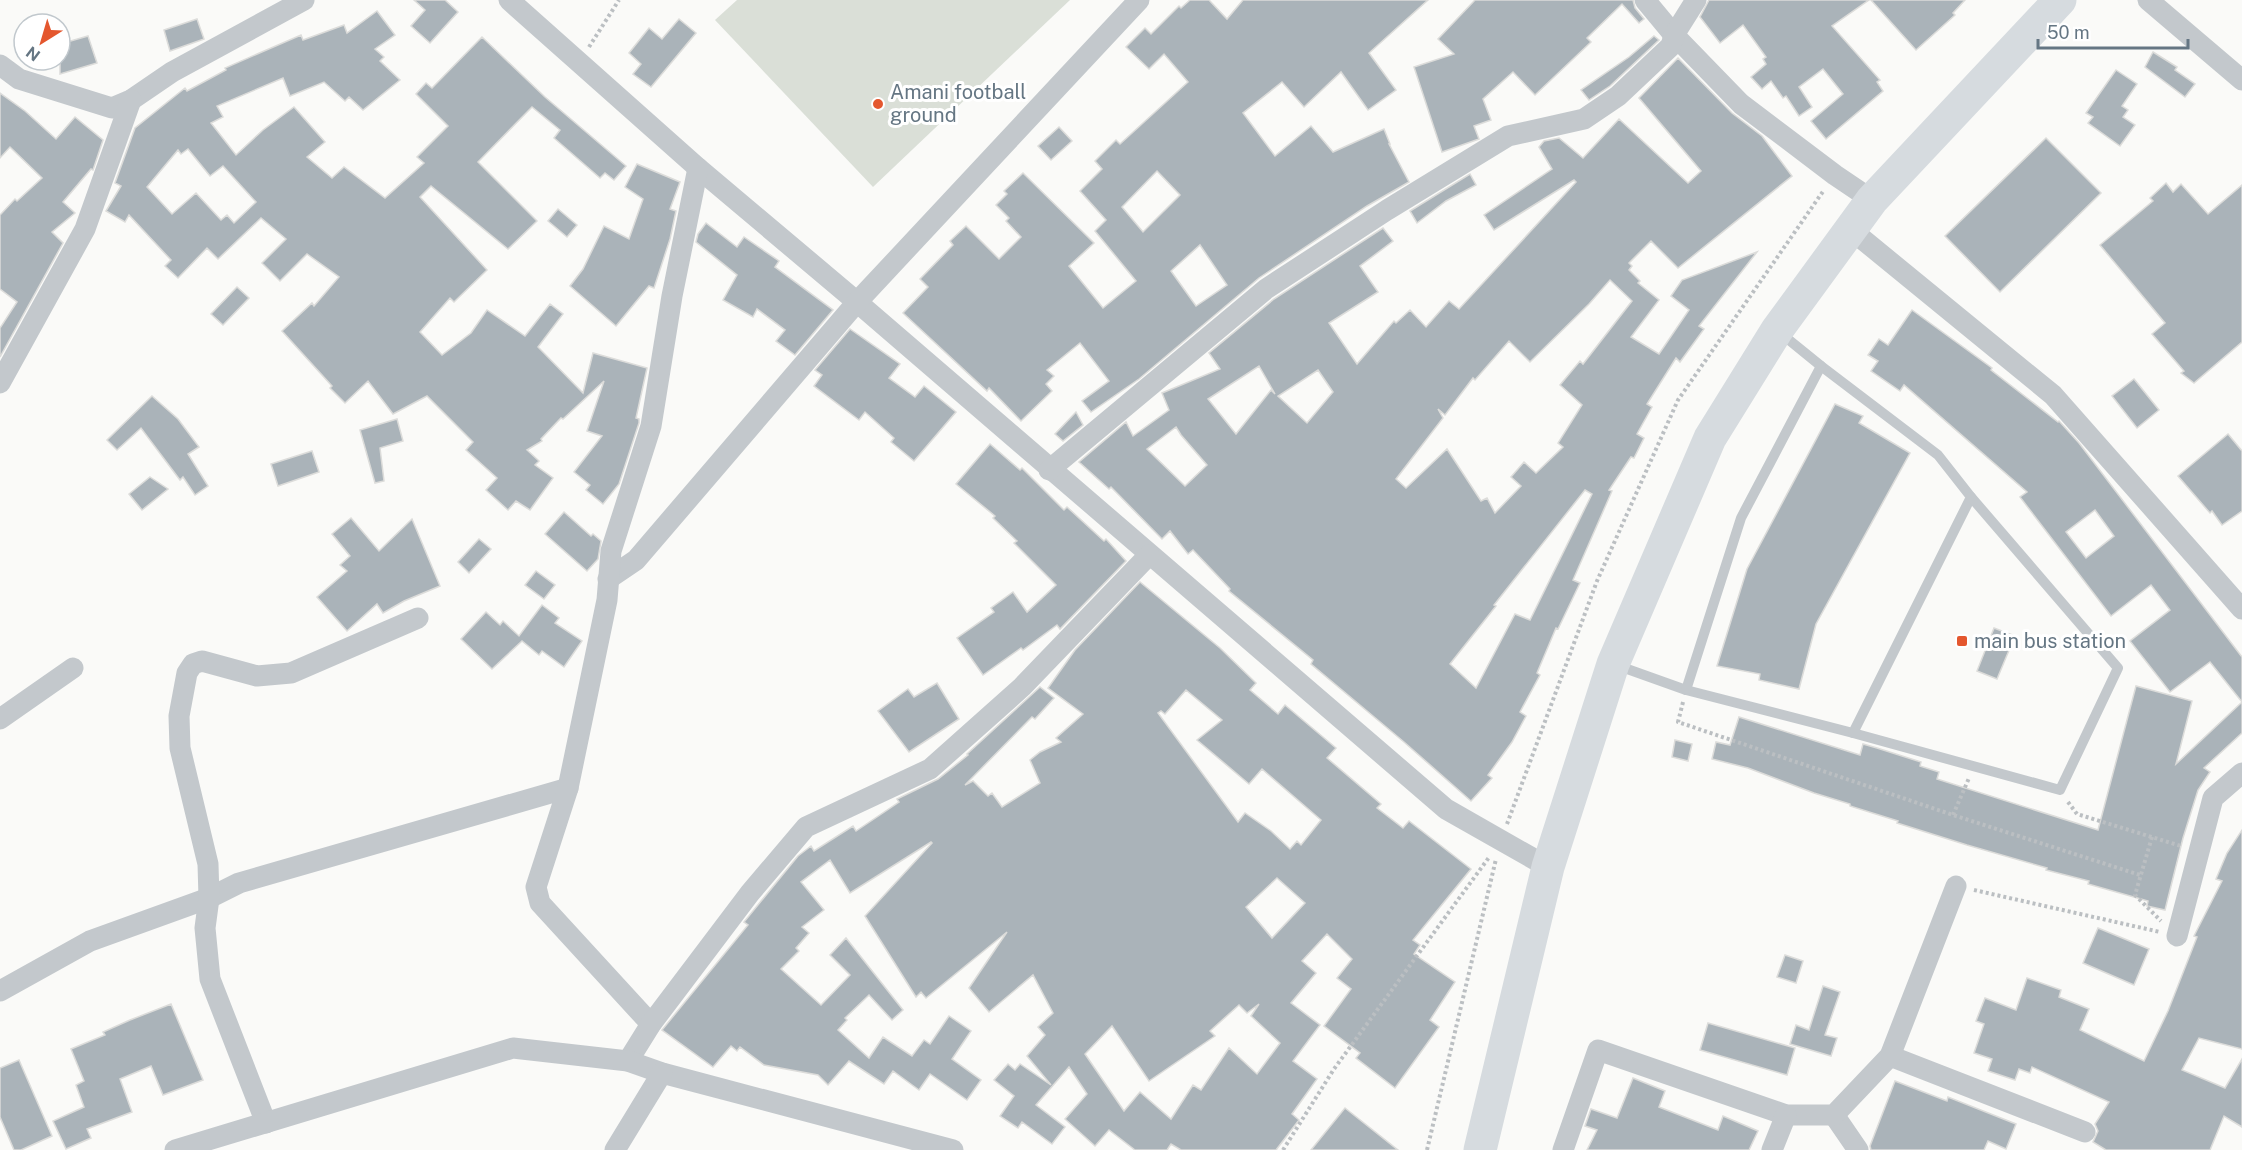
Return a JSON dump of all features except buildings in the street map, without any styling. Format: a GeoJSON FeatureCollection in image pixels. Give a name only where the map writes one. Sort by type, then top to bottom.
{"type":"FeatureCollection","features":[{"type":"Feature","properties":{"kind":"highway"},"geometry":{"type":"LineString","coordinates":[[1480,1150],[1548,867],[1613,664],[1710,438],[1777,330],[1872,200],[2060,0]]}},
{"type":"Feature","properties":{"kind":"street"},"geometry":{"type":"LineString","coordinates":[[0,65],[19,79],[112,108],[131,100],[172,72],[304,0]]}},
{"type":"Feature","properties":{"kind":"street"},"geometry":{"type":"LineString","coordinates":[[509,0],[698,168],[1446,809],[1548,867]]}},
{"type":"Feature","properties":{"kind":"street"},"geometry":{"type":"LineString","coordinates":[[608,579],[636,560],[857,302],[1138,0]]}},
{"type":"Feature","properties":{"kind":"street"},"geometry":{"type":"LineString","coordinates":[[1645,0],[1674,35],[1741,104],[1872,200]]}},
{"type":"Feature","properties":{"kind":"street"},"geometry":{"type":"LineString","coordinates":[[1049,470],[1266,289],[1387,210],[1508,136],[1584,120],[1626,89],[1671,46],[1674,35],[1696,0]]}},
{"type":"Feature","properties":{"kind":"street"},"geometry":{"type":"LineString","coordinates":[[2148,0],[2242,80]]}},
{"type":"Feature","properties":{"kind":"street"},"geometry":{"type":"LineString","coordinates":[[0,383],[85,229],[131,100]]}},
{"type":"Feature","properties":{"kind":"street"},"geometry":{"type":"LineString","coordinates":[[651,1024],[540,903],[536,887],[568,788],[607,600],[611,551],[651,426],[672,296],[698,168]]}},
{"type":"Feature","properties":{"kind":"street"},"geometry":{"type":"LineString","coordinates":[[1850,229],[2053,395],[2242,609]]}},
{"type":"Feature","properties":{"kind":"street"},"geometry":{"type":"LineString","coordinates":[[628,1060],[651,1024],[750,893],[806,827],[930,769],[1022,687],[1149,555]]}},
{"type":"Feature","properties":{"kind":"street"},"geometry":{"type":"LineString","coordinates":[[266,1123],[210,979],[205,928],[209,898],[208,864],[180,748],[179,716],[187,673],[193,664],[202,661],[257,676],[291,673],[418,618]]}},
{"type":"Feature","properties":{"kind":"street"},"geometry":{"type":"LineString","coordinates":[[0,719],[73,668]]}},
{"type":"Feature","properties":{"kind":"street"},"geometry":{"type":"LineString","coordinates":[[2177,936],[2213,798],[2242,773]]}},
{"type":"Feature","properties":{"kind":"street"},"geometry":{"type":"LineString","coordinates":[[0,991],[90,941],[209,898],[238,883],[568,788]]}},
{"type":"Feature","properties":{"kind":"street"},"geometry":{"type":"LineString","coordinates":[[1563,1150],[1598,1050],[1786,1114],[1834,1115],[1890,1056],[1956,886]]}},
{"type":"Feature","properties":{"kind":"street"},"geometry":{"type":"LineString","coordinates":[[175,1150],[513,1048],[628,1060],[662,1073],[953,1150]]}},
{"type":"Feature","properties":{"kind":"street"},"geometry":{"type":"LineString","coordinates":[[1890,1056],[2085,1132]]}},
{"type":"Feature","properties":{"kind":"street"},"geometry":{"type":"LineString","coordinates":[[615,1150],[662,1073]]}},
{"type":"Feature","properties":{"kind":"street"},"geometry":{"type":"LineString","coordinates":[[1772,1150],[1786,1114]]}},
{"type":"Feature","properties":{"kind":"street"},"geometry":{"type":"LineString","coordinates":[[1834,1115],[1858,1150]]}},
{"type":"Feature","properties":{"kind":"lane"},"geometry":{"type":"LineString","coordinates":[[1613,664],[1686,690],[2060,790],[2118,668],[1971,497],[1938,454],[1777,330]]}},
{"type":"Feature","properties":{"kind":"lane"},"geometry":{"type":"LineString","coordinates":[[1686,690],[1741,518],[1821,366]]}},
{"type":"Feature","properties":{"kind":"lane"},"geometry":{"type":"LineString","coordinates":[[1852,734],[1971,497]]}},
{"type":"Feature","properties":{"kind":"path"},"geometry":{"type":"LineString","coordinates":[[579,62],[619,0]]}},
{"type":"Feature","properties":{"kind":"path"},"geometry":{"type":"LineString","coordinates":[[1427,1150],[1501,841],[1598,581],[1678,400],[1835,175]]}},
{"type":"Feature","properties":{"kind":"path"},"geometry":{"type":"LineString","coordinates":[[1686,690],[1678,722],[1953,816],[2140,875]]}},
{"type":"Feature","properties":{"kind":"path"},"geometry":{"type":"LineString","coordinates":[[1953,816],[1975,766]]}},
{"type":"Feature","properties":{"kind":"path"},"geometry":{"type":"LineString","coordinates":[[2060,790],[2077,814],[2199,851]]}},
{"type":"Feature","properties":{"kind":"path"},"geometry":{"type":"LineString","coordinates":[[2152,837],[2135,895],[2177,936]]}},
{"type":"Feature","properties":{"kind":"path"},"geometry":{"type":"LineString","coordinates":[[1283,1150],[1334,1069],[1501,841]]}},
{"type":"Feature","properties":{"kind":"path"},"geometry":{"type":"LineString","coordinates":[[1956,886],[2177,936]]}},
{"type":"Feature","properties":{"kind":"shaded area","name":"Amani football ground"},"geometry":{"type":"Polygon","coordinates":[[[737,0],[1070,0],[873,187],[715,20],[737,0]]]}},
{"type":"Feature","properties":{"kind":"place","name":"Amani football ground"},"geometry":{"type":"Point","coordinates":[878,104]}},
{"type":"Feature","properties":{"kind":"place","name":"main bus station"},"geometry":{"type":"Point","coordinates":[1962,641]}}]}
